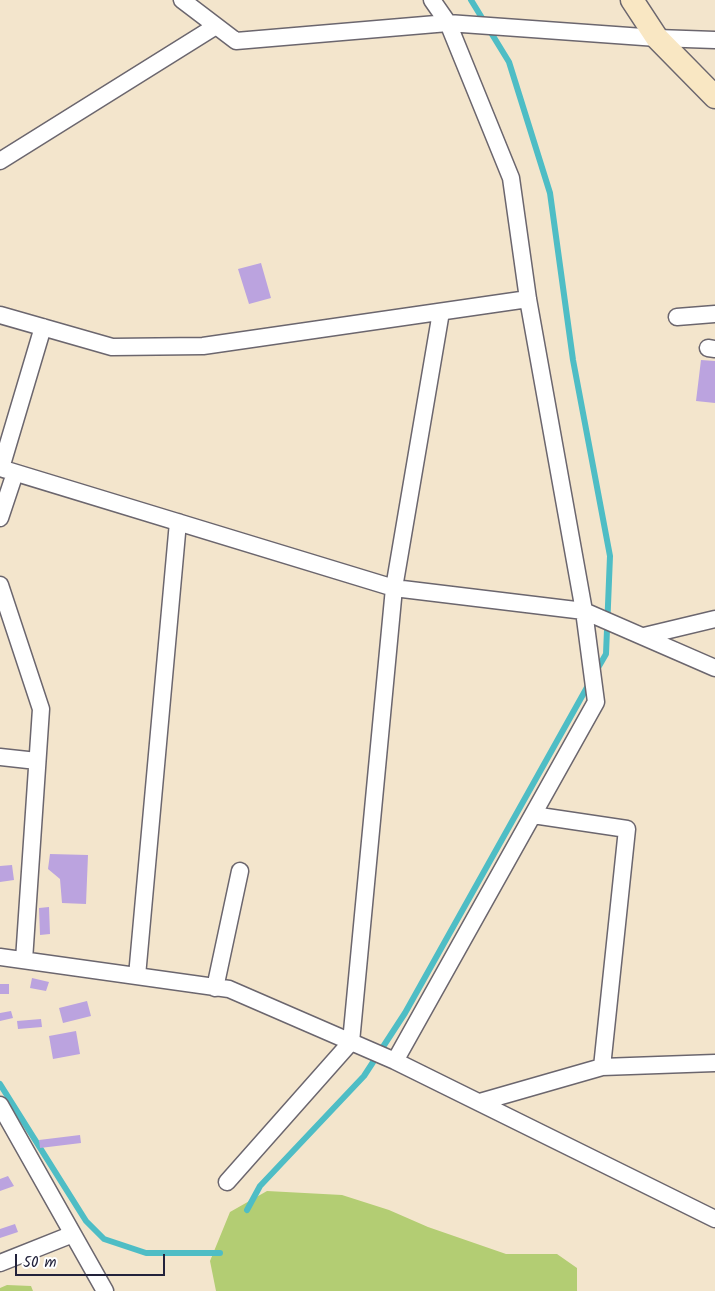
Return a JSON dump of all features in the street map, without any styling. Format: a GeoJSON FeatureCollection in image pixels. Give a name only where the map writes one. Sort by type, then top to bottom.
{"type":"FeatureCollection","features":[{"type":"Feature","properties":{"kind":"street"},"geometry":{"type":"LineString","coordinates":[[395,1061],[596,702],[584,610],[528,299],[511,178],[448,23],[432,0]]}},
{"type":"Feature","properties":{"kind":"street"},"geometry":{"type":"LineString","coordinates":[[632,0],[657,38],[715,97]]}},
{"type":"Feature","properties":{"kind":"street"},"geometry":{"type":"LineString","coordinates":[[188,2],[236,41],[448,23],[657,38],[715,40]]}},
{"type":"Feature","properties":{"kind":"street"},"geometry":{"type":"LineString","coordinates":[[0,161],[216,26]]}},
{"type":"Feature","properties":{"kind":"street"},"geometry":{"type":"LineString","coordinates":[[0,315],[112,347],[203,346],[528,299]]}},
{"type":"Feature","properties":{"kind":"street"},"geometry":{"type":"LineString","coordinates":[[227,1182],[351,1042],[394,588],[441,312]]}},
{"type":"Feature","properties":{"kind":"street"},"geometry":{"type":"LineString","coordinates":[[677,317],[715,314]]}},
{"type":"Feature","properties":{"kind":"street"},"geometry":{"type":"LineString","coordinates":[[0,518],[5,469],[43,327]]}},
{"type":"Feature","properties":{"kind":"street"},"geometry":{"type":"LineString","coordinates":[[5,469],[394,588],[584,610],[715,668]]}},
{"type":"Feature","properties":{"kind":"street"},"geometry":{"type":"LineString","coordinates":[[137,976],[178,522]]}},
{"type":"Feature","properties":{"kind":"street"},"geometry":{"type":"LineString","coordinates":[[0,585],[41,710],[24,960]]}},
{"type":"Feature","properties":{"kind":"street"},"geometry":{"type":"LineString","coordinates":[[644,636],[715,619]]}},
{"type":"Feature","properties":{"kind":"street"},"geometry":{"type":"LineString","coordinates":[[0,757],[37,761]]}},
{"type":"Feature","properties":{"kind":"street"},"geometry":{"type":"LineString","coordinates":[[533,815],[627,829],[602,1067]]}},
{"type":"Feature","properties":{"kind":"street"},"geometry":{"type":"LineString","coordinates":[[216,988],[240,871]]}},
{"type":"Feature","properties":{"kind":"street"},"geometry":{"type":"LineString","coordinates":[[0,956],[228,989],[395,1061],[715,1219]]}},
{"type":"Feature","properties":{"kind":"street"},"geometry":{"type":"LineString","coordinates":[[480,1102],[602,1067],[715,1063]]}},
{"type":"Feature","properties":{"kind":"street"},"geometry":{"type":"LineString","coordinates":[[1,1108],[105,1291]]}},
{"type":"Feature","properties":{"kind":"street"},"geometry":{"type":"LineString","coordinates":[[0,1263],[73,1234]]}},
{"type":"Feature","properties":{"kind":"green space"},"geometry":{"type":"Polygon","coordinates":[[[267,1191],[342,1195],[389,1210],[428,1227],[506,1254],[557,1254],[577,1268],[577,1291],[216,1291],[210,1261],[230,1212],[267,1191]]]}},
{"type":"Feature","properties":{"kind":"green space"},"geometry":{"type":"Polygon","coordinates":[[[7,1285],[31,1286],[33,1291],[0,1291],[0,1288],[7,1285]]]}},
{"type":"Feature","properties":{"kind":"building"},"geometry":{"type":"Polygon","coordinates":[[[261,263],[271,298],[249,304],[238,269],[261,263]]]}},
{"type":"Feature","properties":{"kind":"building"},"geometry":{"type":"Polygon","coordinates":[[[701,360],[715,361],[715,403],[696,401],[701,360]]]}},
{"type":"Feature","properties":{"kind":"building"},"geometry":{"type":"Polygon","coordinates":[[[50,854],[88,855],[86,904],[62,903],[60,879],[48,869],[50,854]]]}},
{"type":"Feature","properties":{"kind":"building"},"geometry":{"type":"Polygon","coordinates":[[[12,865],[14,880],[0,882],[0,866],[12,865]]]}},
{"type":"Feature","properties":{"kind":"building"},"geometry":{"type":"Polygon","coordinates":[[[49,907],[50,934],[40,935],[39,908],[49,907]]]}},
{"type":"Feature","properties":{"kind":"building"},"geometry":{"type":"Polygon","coordinates":[[[32,978],[49,982],[46,991],[30,988],[32,978]]]}},
{"type":"Feature","properties":{"kind":"building"},"geometry":{"type":"Polygon","coordinates":[[[0,984],[9,984],[9,994],[0,994],[0,984]]]}},
{"type":"Feature","properties":{"kind":"building"},"geometry":{"type":"Polygon","coordinates":[[[87,1001],[91,1016],[63,1023],[59,1008],[87,1001]]]}},
{"type":"Feature","properties":{"kind":"building"},"geometry":{"type":"Polygon","coordinates":[[[11,1011],[13,1018],[0,1021],[0,1013],[11,1011]]]}},
{"type":"Feature","properties":{"kind":"building"},"geometry":{"type":"Polygon","coordinates":[[[41,1019],[42,1027],[18,1029],[17,1021],[41,1019]]]}},
{"type":"Feature","properties":{"kind":"building"},"geometry":{"type":"Polygon","coordinates":[[[76,1031],[80,1054],[53,1059],[49,1036],[76,1031]]]}},
{"type":"Feature","properties":{"kind":"building"},"geometry":{"type":"Polygon","coordinates":[[[80,1135],[81,1143],[40,1148],[39,1140],[80,1135]]]}},
{"type":"Feature","properties":{"kind":"building"},"geometry":{"type":"Polygon","coordinates":[[[8,1176],[14,1186],[0,1191],[0,1179],[8,1176]]]}},
{"type":"Feature","properties":{"kind":"building"},"geometry":{"type":"Polygon","coordinates":[[[15,1224],[18,1232],[0,1238],[0,1229],[15,1224]]]}},
{"type":"Feature","properties":{"kind":"waterway"},"geometry":{"type":"LineString","coordinates":[[471,0],[509,62],[550,193],[573,360],[610,556],[606,654],[595,673]]}},
{"type":"Feature","properties":{"kind":"waterway"},"geometry":{"type":"LineString","coordinates":[[247,1210],[260,1186],[364,1076],[405,1013],[590,682]]}},
{"type":"Feature","properties":{"kind":"waterway"},"geometry":{"type":"LineString","coordinates":[[0,1084],[86,1221],[104,1239],[146,1253],[220,1253]]}}]}
